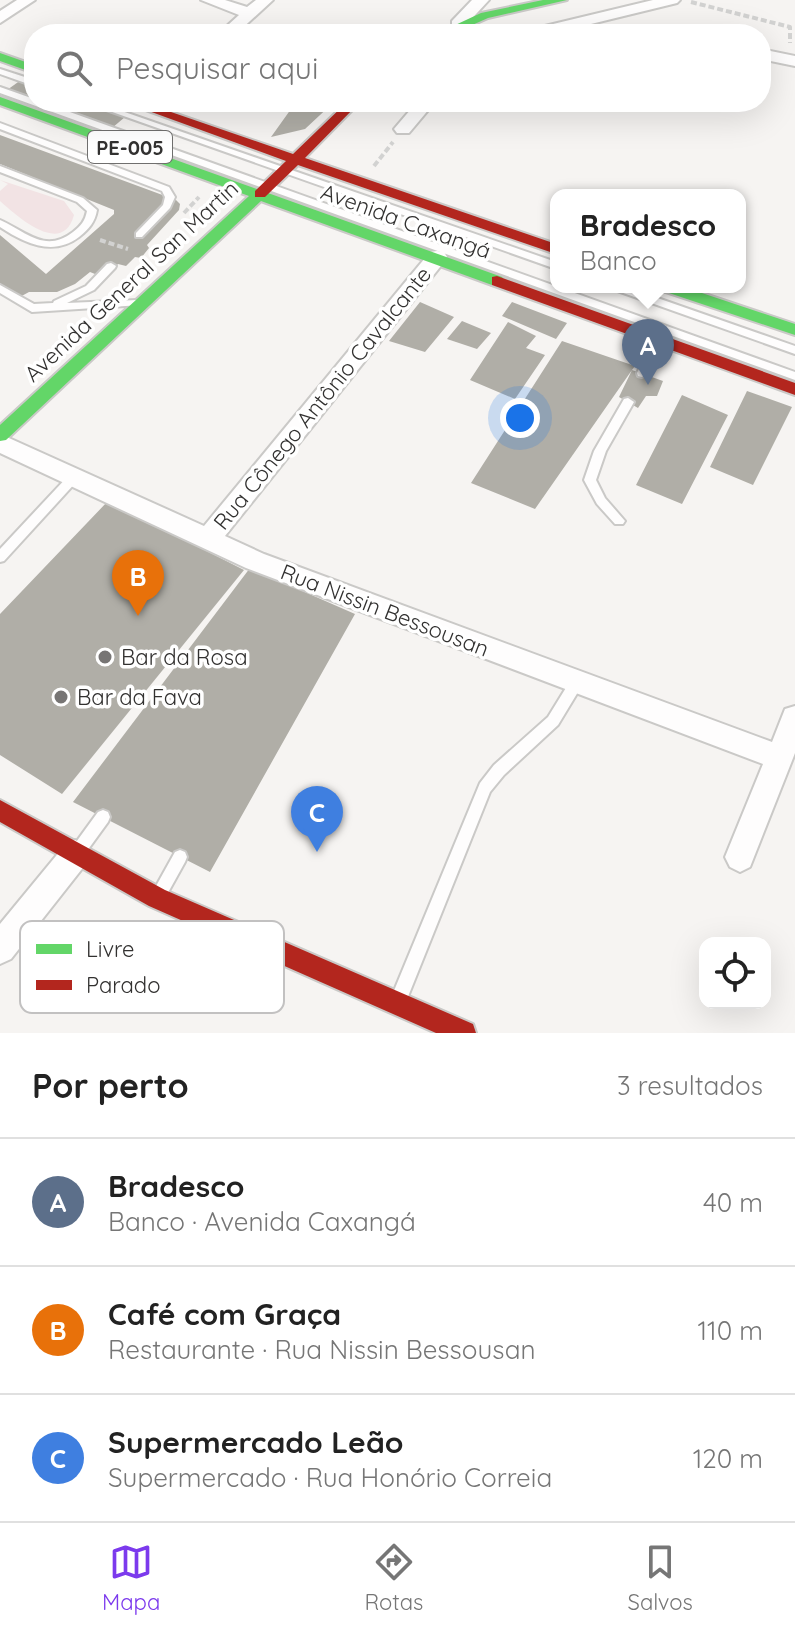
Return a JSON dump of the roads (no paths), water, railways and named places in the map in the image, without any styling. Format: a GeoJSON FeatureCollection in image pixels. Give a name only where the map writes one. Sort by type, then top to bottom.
{"type":"FeatureCollection","features":[{"type":"Feature","properties":{"kind":"main road"},"geometry":{"type":"LineString","coordinates":[[465,24],[518,7],[561,0]]}},
{"type":"Feature","properties":{"kind":"main road"},"geometry":{"type":"LineString","coordinates":[[0,57],[24,65]]}},
{"type":"Feature","properties":{"kind":"main road","name":"Avenida Caxangá"},"geometry":{"type":"LineString","coordinates":[[0,101],[24,109]]}},
{"type":"Feature","properties":{"kind":"main road","name":"Avenida Caxangá"},"geometry":{"type":"LineString","coordinates":[[33,112],[264,190],[795,389]]}},
{"type":"Feature","properties":{"kind":"main road","name":"Avenida Caxangá"},"geometry":{"type":"LineString","coordinates":[[161,112],[290,165],[362,182],[550,247]]}},
{"type":"Feature","properties":{"kind":"main road","name":"Avenida General San Martin"},"geometry":{"type":"LineString","coordinates":[[0,435],[344,112]]}},
{"type":"Feature","properties":{"kind":"main road"},"geometry":{"type":"LineString","coordinates":[[669,296],[795,330]]}},
{"type":"Feature","properties":{"kind":"main road"},"geometry":{"type":"LineString","coordinates":[[0,810],[75,855],[157,898],[210,921]]}},
{"type":"Feature","properties":{"kind":"main road"},"geometry":{"type":"LineString","coordinates":[[284,954],[464,1033]]}},
{"type":"Feature","properties":{"kind":"street"},"geometry":{"type":"LineString","coordinates":[[0,18],[27,0]]}},
{"type":"Feature","properties":{"kind":"street"},"geometry":{"type":"LineString","coordinates":[[209,0],[250,13]]}},
{"type":"Feature","properties":{"kind":"street"},"geometry":{"type":"LineString","coordinates":[[237,24],[265,0]]}},
{"type":"Feature","properties":{"kind":"street"},"geometry":{"type":"LineString","coordinates":[[455,24],[481,0]]}},
{"type":"Feature","properties":{"kind":"street"},"geometry":{"type":"LineString","coordinates":[[572,24],[672,0]]}},
{"type":"Feature","properties":{"kind":"street"},"geometry":{"type":"LineString","coordinates":[[771,56],[793,60]]}},
{"type":"Feature","properties":{"kind":"street"},"geometry":{"type":"LineString","coordinates":[[403,129],[417,112]]}},
{"type":"Feature","properties":{"kind":"street","name":"Rua Cônego Antônio Cavalcante"},"geometry":{"type":"LineString","coordinates":[[208,539],[437,257]]}},
{"type":"Feature","properties":{"kind":"street","name":"Rua Nissin Bessousan"},"geometry":{"type":"LineString","coordinates":[[0,443],[325,594],[577,682],[778,757]]}},
{"type":"Feature","properties":{"kind":"street"},"geometry":{"type":"LineString","coordinates":[[740,857],[795,718]]}},
{"type":"Feature","properties":{"kind":"street"},"geometry":{"type":"LineString","coordinates":[[22,921],[75,855]]}},
{"type":"Feature","properties":{"kind":"street"},"geometry":{"type":"LineString","coordinates":[[0,948],[20,923]]}},
{"type":"Feature","properties":{"kind":"lane"},"geometry":{"type":"LineString","coordinates":[[0,71],[24,79]]}},
{"type":"Feature","properties":{"kind":"lane"},"geometry":{"type":"LineString","coordinates":[[0,90],[24,99]]}},
{"type":"Feature","properties":{"kind":"lane"},"geometry":{"type":"LineString","coordinates":[[58,112],[264,190],[550,290]]}},
{"type":"Feature","properties":{"kind":"lane"},"geometry":{"type":"LineString","coordinates":[[120,112],[290,165],[550,264]]}},
{"type":"Feature","properties":{"kind":"lane"},"geometry":{"type":"LineString","coordinates":[[0,126],[166,189],[170,197],[167,206],[139,235]]}},
{"type":"Feature","properties":{"kind":"lane"},"geometry":{"type":"LineString","coordinates":[[0,169],[80,200],[92,210],[91,221],[74,237],[47,246],[29,241],[0,223]]}},
{"type":"Feature","properties":{"kind":"lane"},"geometry":{"type":"LineString","coordinates":[[40,308],[77,296],[90,288],[111,266]]}},
{"type":"Feature","properties":{"kind":"lane"},"geometry":{"type":"LineString","coordinates":[[0,288],[27,306],[40,308],[145,302]]}},
{"type":"Feature","properties":{"kind":"lane"},"geometry":{"type":"LineString","coordinates":[[558,293],[795,376]]}},
{"type":"Feature","properties":{"kind":"lane"},"geometry":{"type":"LineString","coordinates":[[669,296],[795,350]]}},
{"type":"Feature","properties":{"kind":"lane"},"geometry":{"type":"LineString","coordinates":[[642,373],[659,338]]}},
{"type":"Feature","properties":{"kind":"lane"},"geometry":{"type":"LineString","coordinates":[[619,521],[601,501],[590,480],[600,451],[628,402]]}},
{"type":"Feature","properties":{"kind":"lane"},"geometry":{"type":"LineString","coordinates":[[0,557],[74,477]]}},
{"type":"Feature","properties":{"kind":"lane"},"geometry":{"type":"LineString","coordinates":[[397,1003],[485,788],[499,770],[553,721],[577,682]]}},
{"type":"Feature","properties":{"kind":"lane"},"geometry":{"type":"LineString","coordinates":[[75,855],[103,817]]}},
{"type":"Feature","properties":{"kind":"lane"},"geometry":{"type":"LineString","coordinates":[[157,898],[180,857]]}},
{"type":"Feature","properties":{"kind":"place","name":"Bradesco"},"geometry":{"type":"Point","coordinates":[648,385]}},
{"type":"Feature","properties":{"kind":"place","name":"Café com Graça"},"geometry":{"type":"Point","coordinates":[138,616]}},
{"type":"Feature","properties":{"kind":"place","name":"Bar da Rosa"},"geometry":{"type":"Point","coordinates":[105,657]}},
{"type":"Feature","properties":{"kind":"place","name":"Bar da Fava"},"geometry":{"type":"Point","coordinates":[61,697]}},
{"type":"Feature","properties":{"kind":"place","name":"Supermercado Leão"},"geometry":{"type":"Point","coordinates":[317,852]}}]}
